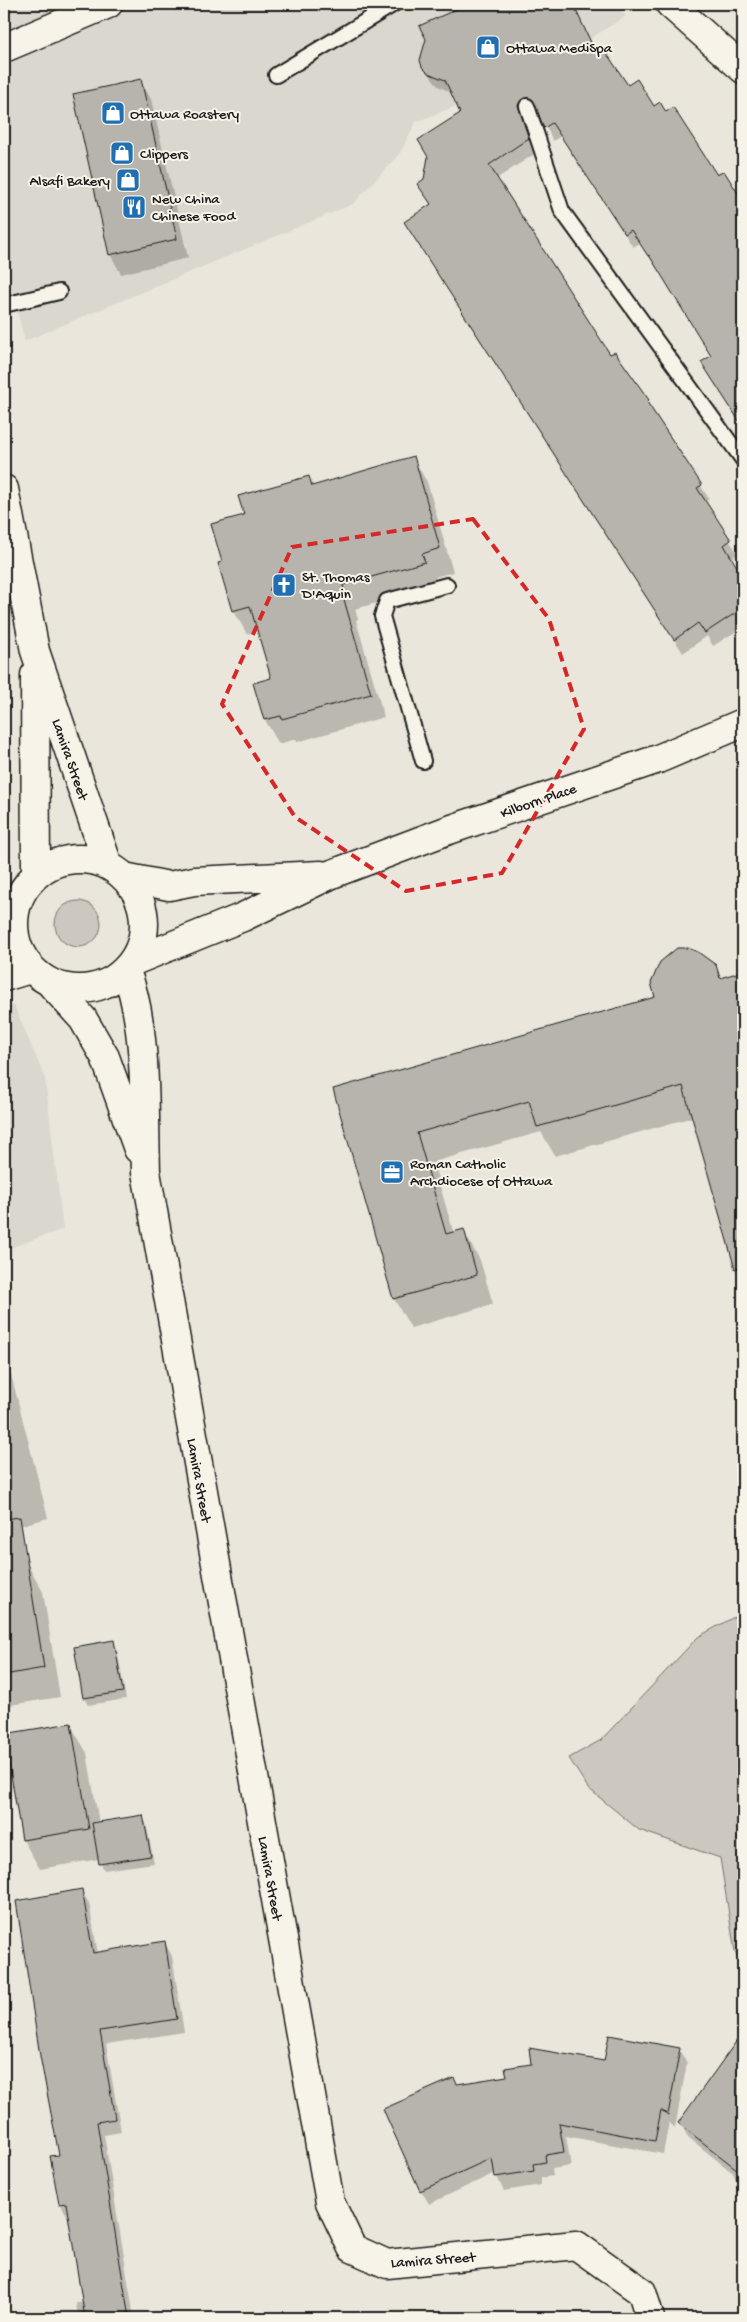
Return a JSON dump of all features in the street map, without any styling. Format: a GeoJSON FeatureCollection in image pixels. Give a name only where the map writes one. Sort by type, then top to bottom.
{"type":"FeatureCollection","features":[{"type":"Feature","properties":{"kind":"street"},"geometry":{"type":"LineString","coordinates":[[4,48],[108,4]]}},
{"type":"Feature","properties":{"kind":"street"},"geometry":{"type":"LineString","coordinates":[[670,4],[743,69]]}},
{"type":"Feature","properties":{"kind":"street","name":"Lamira Street"},"geometry":{"type":"LineString","coordinates":[[4,489],[35,652],[116,871]]}},
{"type":"Feature","properties":{"kind":"street","name":"Lamira Street"},"geometry":{"type":"LineString","coordinates":[[35,652],[36,874]]}},
{"type":"Feature","properties":{"kind":"street","name":"Kilborn Place"},"geometry":{"type":"LineString","coordinates":[[130,966],[242,917],[332,874],[446,831],[658,758],[743,724]]}},
{"type":"Feature","properties":{"kind":"street"},"geometry":{"type":"LineString","coordinates":[[70,859],[90,859],[116,871],[138,895],[144,917],[143,939],[130,966],[104,986],[78,990],[52,985],[30,969],[17,948],[10,903],[36,874],[52,864],[70,859]]}},
{"type":"Feature","properties":{"kind":"street","name":"Kilborn Place"},"geometry":{"type":"LineString","coordinates":[[116,871],[169,886],[194,881],[332,874]]}},
{"type":"Feature","properties":{"kind":"street","name":"Lamira Street"},"geometry":{"type":"LineString","coordinates":[[130,966],[142,1052],[146,1172],[330,2202],[352,2248],[387,2264],[576,2244],[642,2292],[650,2318]]}},
{"type":"Feature","properties":{"kind":"street"},"geometry":{"type":"LineString","coordinates":[[4,977],[30,969]]}},
{"type":"Feature","properties":{"kind":"street","name":"Lamira Street"},"geometry":{"type":"LineString","coordinates":[[52,985],[84,1019],[105,1057],[146,1172]]}},
{"type":"Feature","properties":{"kind":"lane"},"geometry":{"type":"LineString","coordinates":[[276,75],[394,4]]}},
{"type":"Feature","properties":{"kind":"lane"},"geometry":{"type":"LineString","coordinates":[[527,106],[562,211],[743,460]]}},
{"type":"Feature","properties":{"kind":"lane"},"geometry":{"type":"LineString","coordinates":[[4,304],[59,292]]}},
{"type":"Feature","properties":{"kind":"lane"},"geometry":{"type":"LineString","coordinates":[[424,761],[382,616],[387,601],[447,585]]}},
{"type":"Feature","properties":{"kind":"highlighted area"},"geometry":{"type":"Polygon","coordinates":[[[473,519],[549,619],[584,729],[502,873],[406,891],[295,817],[222,704],[292,547],[473,519]]]}},
{"type":"Feature","properties":{"kind":"shaded area"},"geometry":{"type":"Polygon","coordinates":[[[4,4],[613,4],[626,16],[531,76],[416,122],[400,153],[353,204],[25,341],[4,263],[4,4]]]}},
{"type":"Feature","properties":{"kind":"shaded area"},"geometry":{"type":"Polygon","coordinates":[[[83,901],[95,907],[100,915],[100,933],[95,941],[87,946],[73,947],[61,941],[56,933],[55,919],[61,907],[69,902],[83,901]]]}},
{"type":"Feature","properties":{"kind":"shaded area"},"geometry":{"type":"Polygon","coordinates":[[[14,1005],[45,1078],[63,1229],[4,1250],[4,1008],[14,1005]]]}},
{"type":"Feature","properties":{"kind":"shaded area"},"geometry":{"type":"Polygon","coordinates":[[[743,1612],[743,1973],[735,1952],[720,1858],[639,1830],[588,1788],[569,1758],[601,1740],[698,1637],[743,1612]]]}},
{"type":"Feature","properties":{"kind":"building"},"geometry":{"type":"Polygon","coordinates":[[[468,4],[573,4],[596,53],[603,48],[628,85],[637,79],[654,106],[660,102],[666,112],[673,107],[717,175],[724,171],[743,201],[743,427],[701,362],[711,356],[649,255],[631,230],[625,234],[552,123],[544,128],[532,99],[524,98],[518,105],[529,138],[489,165],[610,354],[615,352],[649,400],[647,402],[702,485],[697,488],[731,540],[724,545],[743,577],[743,608],[705,633],[698,623],[674,640],[404,222],[431,204],[417,184],[424,179],[428,157],[418,140],[460,113],[445,80],[428,73],[422,67],[420,60],[426,39],[419,26],[468,4]]]}},
{"type":"Feature","properties":{"kind":"building"},"geometry":{"type":"Polygon","coordinates":[[[141,79],[177,239],[109,255],[73,94],[141,79]]]}},
{"type":"Feature","properties":{"kind":"building","name":"St. Thomas D'Aquin"},"geometry":{"type":"Polygon","coordinates":[[[414,456],[440,548],[422,554],[425,562],[343,585],[345,594],[343,596],[371,694],[282,719],[281,716],[264,720],[253,683],[271,678],[250,606],[232,611],[218,563],[222,562],[211,524],[244,515],[238,496],[309,476],[312,486],[414,456]]]}},
{"type":"Feature","properties":{"kind":"building","name":"Roman Catholic Archdiocese of Ottawa"},"geometry":{"type":"Polygon","coordinates":[[[677,948],[688,948],[698,952],[716,965],[720,978],[743,971],[743,1267],[735,1269],[683,1086],[537,1127],[529,1101],[417,1133],[446,1234],[464,1229],[477,1275],[393,1299],[333,1089],[655,997],[651,983],[660,962],[677,948]]]}},
{"type":"Feature","properties":{"kind":"building"},"geometry":{"type":"Polygon","coordinates":[[[20,1517],[44,1668],[4,1675],[4,1519],[20,1517]]]}},
{"type":"Feature","properties":{"kind":"building"},"geometry":{"type":"Polygon","coordinates":[[[114,1640],[123,1692],[83,1698],[74,1647],[114,1640]]]}},
{"type":"Feature","properties":{"kind":"building"},"geometry":{"type":"Polygon","coordinates":[[[71,1723],[89,1829],[22,1840],[4,1734],[71,1723]]]}},
{"type":"Feature","properties":{"kind":"building"},"geometry":{"type":"Polygon","coordinates":[[[143,1815],[151,1856],[99,1864],[92,1823],[143,1815]]]}},
{"type":"Feature","properties":{"kind":"building"},"geometry":{"type":"Polygon","coordinates":[[[82,1889],[93,1953],[165,1941],[177,2019],[100,2031],[115,2119],[97,2122],[129,2318],[85,2318],[66,2203],[59,2204],[50,2156],[59,2155],[40,2056],[16,1901],[82,1889]]]}},
{"type":"Feature","properties":{"kind":"building"},"geometry":{"type":"Polygon","coordinates":[[[743,2032],[743,2174],[678,2123],[743,2032]]]}},
{"type":"Feature","properties":{"kind":"building"},"geometry":{"type":"Polygon","coordinates":[[[609,2035],[680,2048],[668,2115],[661,2110],[655,2141],[559,2123],[564,2152],[545,2155],[546,2162],[533,2164],[534,2171],[495,2177],[492,2158],[420,2191],[383,2109],[454,2078],[457,2084],[507,2076],[505,2068],[531,2064],[529,2048],[604,2061],[609,2035]]]}},
{"type":"Feature","properties":{"kind":"place","name":"Ottawa MediSpa"},"geometry":{"type":"Point","coordinates":[488,47]}},
{"type":"Feature","properties":{"kind":"place","name":"Ottawa Roastery"},"geometry":{"type":"Point","coordinates":[113,113]}},
{"type":"Feature","properties":{"kind":"place","name":"Clippers"},"geometry":{"type":"Point","coordinates":[122,153]}},
{"type":"Feature","properties":{"kind":"place","name":"Alsafi Bakery"},"geometry":{"type":"Point","coordinates":[128,180]}},
{"type":"Feature","properties":{"kind":"place","name":"New China Chinese Food"},"geometry":{"type":"Point","coordinates":[134,207]}},
{"type":"Feature","properties":{"kind":"place","name":"St. Thomas D'Aquin"},"geometry":{"type":"Point","coordinates":[284,585]}},
{"type":"Feature","properties":{"kind":"place","name":"Roman Catholic Archdiocese of Ottawa"},"geometry":{"type":"Point","coordinates":[392,1172]}}]}
